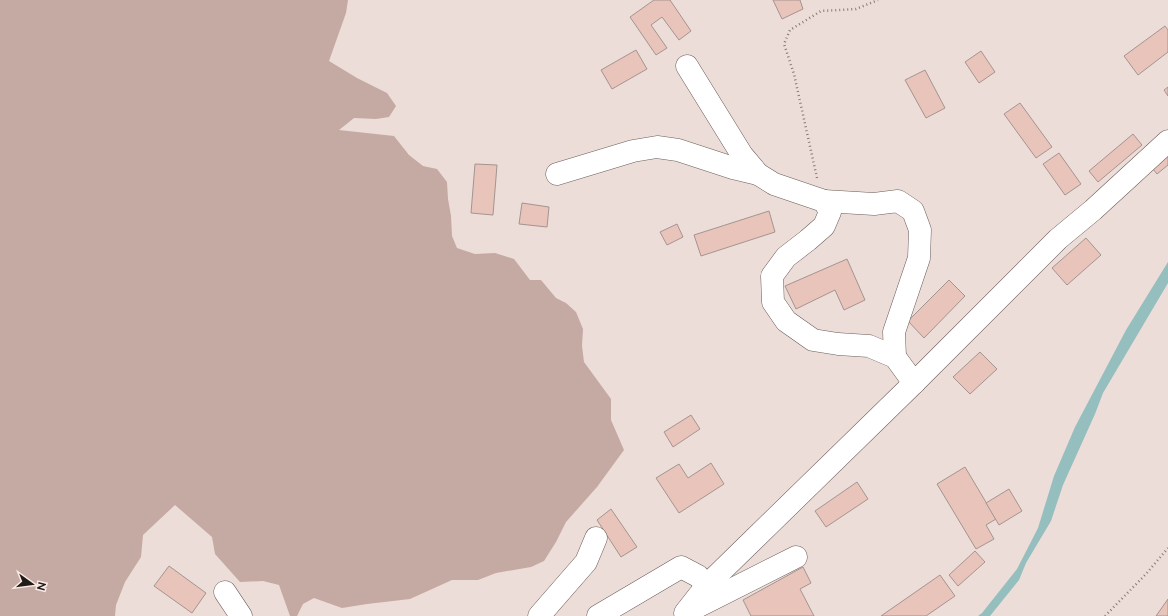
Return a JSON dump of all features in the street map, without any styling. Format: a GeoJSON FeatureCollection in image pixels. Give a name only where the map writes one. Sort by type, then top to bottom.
{"type":"FeatureCollection","features":[{"type":"Feature","properties":{"kind":"street"},"geometry":{"type":"LineString","coordinates":[[687,66],[742,155],[758,174],[774,184],[824,201],[874,204],[898,201],[912,211],[920,230],[919,258],[894,332],[895,357]]}},
{"type":"Feature","properties":{"kind":"street"},"geometry":{"type":"LineString","coordinates":[[684,615],[707,586],[1058,239],[1093,210],[1168,141]]}},
{"type":"Feature","properties":{"kind":"street"},"geometry":{"type":"LineString","coordinates":[[557,174],[633,150],[657,147],[678,150],[733,168],[758,174]]}},
{"type":"Feature","properties":{"kind":"street"},"geometry":{"type":"LineString","coordinates":[[824,201],[830,212],[824,226],[786,257],[772,276],[773,302],[786,321],[813,340],[838,344],[869,346],[895,357],[914,383]]}},
{"type":"Feature","properties":{"kind":"street"},"geometry":{"type":"LineString","coordinates":[[539,616],[586,562],[596,538]]}},
{"type":"Feature","properties":{"kind":"street"},"geometry":{"type":"LineString","coordinates":[[684,615],[796,557]]}},
{"type":"Feature","properties":{"kind":"street"},"geometry":{"type":"LineString","coordinates":[[598,616],[681,567],[698,576],[707,586]]}},
{"type":"Feature","properties":{"kind":"street"},"geometry":{"type":"LineString","coordinates":[[225,592],[241,616]]}},
{"type":"Feature","properties":{"kind":"path"},"geometry":{"type":"LineString","coordinates":[[824,201],[815,173],[794,74],[784,44],[790,30],[821,11],[856,8],[878,0]]}},
{"type":"Feature","properties":{"kind":"path"},"geometry":{"type":"LineString","coordinates":[[1105,616],[1146,574],[1168,548]]}},
{"type":"Feature","properties":{"kind":"shaded area"},"geometry":{"type":"Polygon","coordinates":[[[0,0],[348,0],[346,13],[329,61],[357,78],[387,93],[396,106],[389,117],[376,119],[354,118],[339,130],[394,136],[409,155],[423,166],[437,169],[447,182],[452,236],[457,248],[475,254],[495,253],[514,259],[530,280],[541,280],[556,298],[566,303],[576,312],[583,329],[582,346],[584,362],[611,399],[611,420],[624,450],[597,487],[566,522],[544,561],[531,567],[496,573],[478,580],[452,580],[410,599],[342,608],[314,598],[303,604],[297,616],[290,616],[279,585],[263,581],[240,582],[215,554],[212,537],[175,505],[143,535],[141,557],[125,582],[116,605],[115,616],[0,616],[0,0]]]}},
{"type":"Feature","properties":{"kind":"water"},"geometry":{"type":"Polygon","coordinates":[[[1168,262],[1168,283],[1103,393],[1063,485],[1051,521],[1026,563],[1019,580],[990,616],[978,616],[1017,569],[1038,528],[1054,476],[1075,427],[1126,330],[1168,262]]]}},
{"type":"Feature","properties":{"kind":"building"},"geometry":{"type":"Polygon","coordinates":[[[654,0],[670,0],[691,31],[679,40],[662,17],[651,25],[667,48],[656,55],[630,17],[654,0]]]}},
{"type":"Feature","properties":{"kind":"building"},"geometry":{"type":"Polygon","coordinates":[[[773,0],[800,0],[803,9],[782,19],[773,0]]]}},
{"type":"Feature","properties":{"kind":"building"},"geometry":{"type":"Polygon","coordinates":[[[1165,26],[1168,30],[1168,52],[1138,75],[1124,56],[1165,26]]]}},
{"type":"Feature","properties":{"kind":"building"},"geometry":{"type":"Polygon","coordinates":[[[636,50],[647,69],[612,89],[601,70],[636,50]]]}},
{"type":"Feature","properties":{"kind":"building"},"geometry":{"type":"Polygon","coordinates":[[[981,51],[995,72],[979,83],[965,62],[981,51]]]}},
{"type":"Feature","properties":{"kind":"building"},"geometry":{"type":"Polygon","coordinates":[[[925,70],[945,108],[926,118],[905,80],[925,70]]]}},
{"type":"Feature","properties":{"kind":"building"},"geometry":{"type":"Polygon","coordinates":[[[1168,87],[1168,96],[1164,90],[1168,87]]]}},
{"type":"Feature","properties":{"kind":"building"},"geometry":{"type":"Polygon","coordinates":[[[1020,103],[1052,147],[1036,158],[1004,114],[1020,103]]]}},
{"type":"Feature","properties":{"kind":"building"},"geometry":{"type":"Polygon","coordinates":[[[1133,134],[1142,145],[1098,182],[1089,171],[1133,134]]]}},
{"type":"Feature","properties":{"kind":"building"},"geometry":{"type":"Polygon","coordinates":[[[1168,149],[1168,165],[1157,174],[1149,164],[1168,149]]]}},
{"type":"Feature","properties":{"kind":"building"},"geometry":{"type":"Polygon","coordinates":[[[1059,153],[1081,184],[1065,195],[1043,164],[1059,153]]]}},
{"type":"Feature","properties":{"kind":"building"},"geometry":{"type":"Polygon","coordinates":[[[475,164],[497,165],[493,215],[471,213],[475,164]]]}},
{"type":"Feature","properties":{"kind":"building"},"geometry":{"type":"Polygon","coordinates":[[[522,203],[549,207],[547,227],[519,224],[522,203]]]}},
{"type":"Feature","properties":{"kind":"building"},"geometry":{"type":"Polygon","coordinates":[[[769,211],[775,232],[701,256],[694,235],[769,211]]]}},
{"type":"Feature","properties":{"kind":"building"},"geometry":{"type":"Polygon","coordinates":[[[677,224],[683,237],[667,245],[660,232],[677,224]]]}},
{"type":"Feature","properties":{"kind":"building"},"geometry":{"type":"Polygon","coordinates":[[[1086,238],[1101,255],[1067,285],[1052,268],[1086,238]]]}},
{"type":"Feature","properties":{"kind":"building"},"geometry":{"type":"Polygon","coordinates":[[[847,259],[865,300],[844,310],[835,290],[796,309],[785,286],[847,259]]]}},
{"type":"Feature","properties":{"kind":"building"},"geometry":{"type":"Polygon","coordinates":[[[949,280],[965,296],[924,338],[908,321],[949,280]]]}},
{"type":"Feature","properties":{"kind":"building"},"geometry":{"type":"Polygon","coordinates":[[[980,352],[997,369],[970,394],[953,377],[980,352]]]}},
{"type":"Feature","properties":{"kind":"building"},"geometry":{"type":"Polygon","coordinates":[[[691,415],[700,429],[673,447],[664,432],[691,415]]]}},
{"type":"Feature","properties":{"kind":"building"},"geometry":{"type":"Polygon","coordinates":[[[711,463],[724,484],[679,513],[656,478],[679,464],[688,478],[711,463]]]}},
{"type":"Feature","properties":{"kind":"building"},"geometry":{"type":"Polygon","coordinates":[[[965,467],[996,519],[986,525],[994,539],[976,549],[937,484],[965,467]]]}},
{"type":"Feature","properties":{"kind":"building"},"geometry":{"type":"Polygon","coordinates":[[[857,482],[868,499],[826,527],[815,511],[857,482]]]}},
{"type":"Feature","properties":{"kind":"building"},"geometry":{"type":"Polygon","coordinates":[[[1009,489],[1022,511],[999,525],[986,503],[1009,489]]]}},
{"type":"Feature","properties":{"kind":"building"},"geometry":{"type":"Polygon","coordinates":[[[611,509],[637,547],[621,557],[597,520],[611,509]]]}},
{"type":"Feature","properties":{"kind":"building"},"geometry":{"type":"Polygon","coordinates":[[[975,551],[985,562],[958,586],[949,575],[975,551]]]}},
{"type":"Feature","properties":{"kind":"building"},"geometry":{"type":"Polygon","coordinates":[[[169,566],[206,593],[192,613],[154,586],[169,566]]]}},
{"type":"Feature","properties":{"kind":"building"},"geometry":{"type":"Polygon","coordinates":[[[803,567],[811,583],[800,589],[814,616],[751,616],[743,600],[803,567]]]}},
{"type":"Feature","properties":{"kind":"building"},"geometry":{"type":"Polygon","coordinates":[[[940,575],[955,596],[926,616],[881,616],[940,575]]]}},
{"type":"Feature","properties":{"kind":"building"},"geometry":{"type":"Polygon","coordinates":[[[1168,599],[1168,616],[1156,616],[1168,599]]]}}]}
